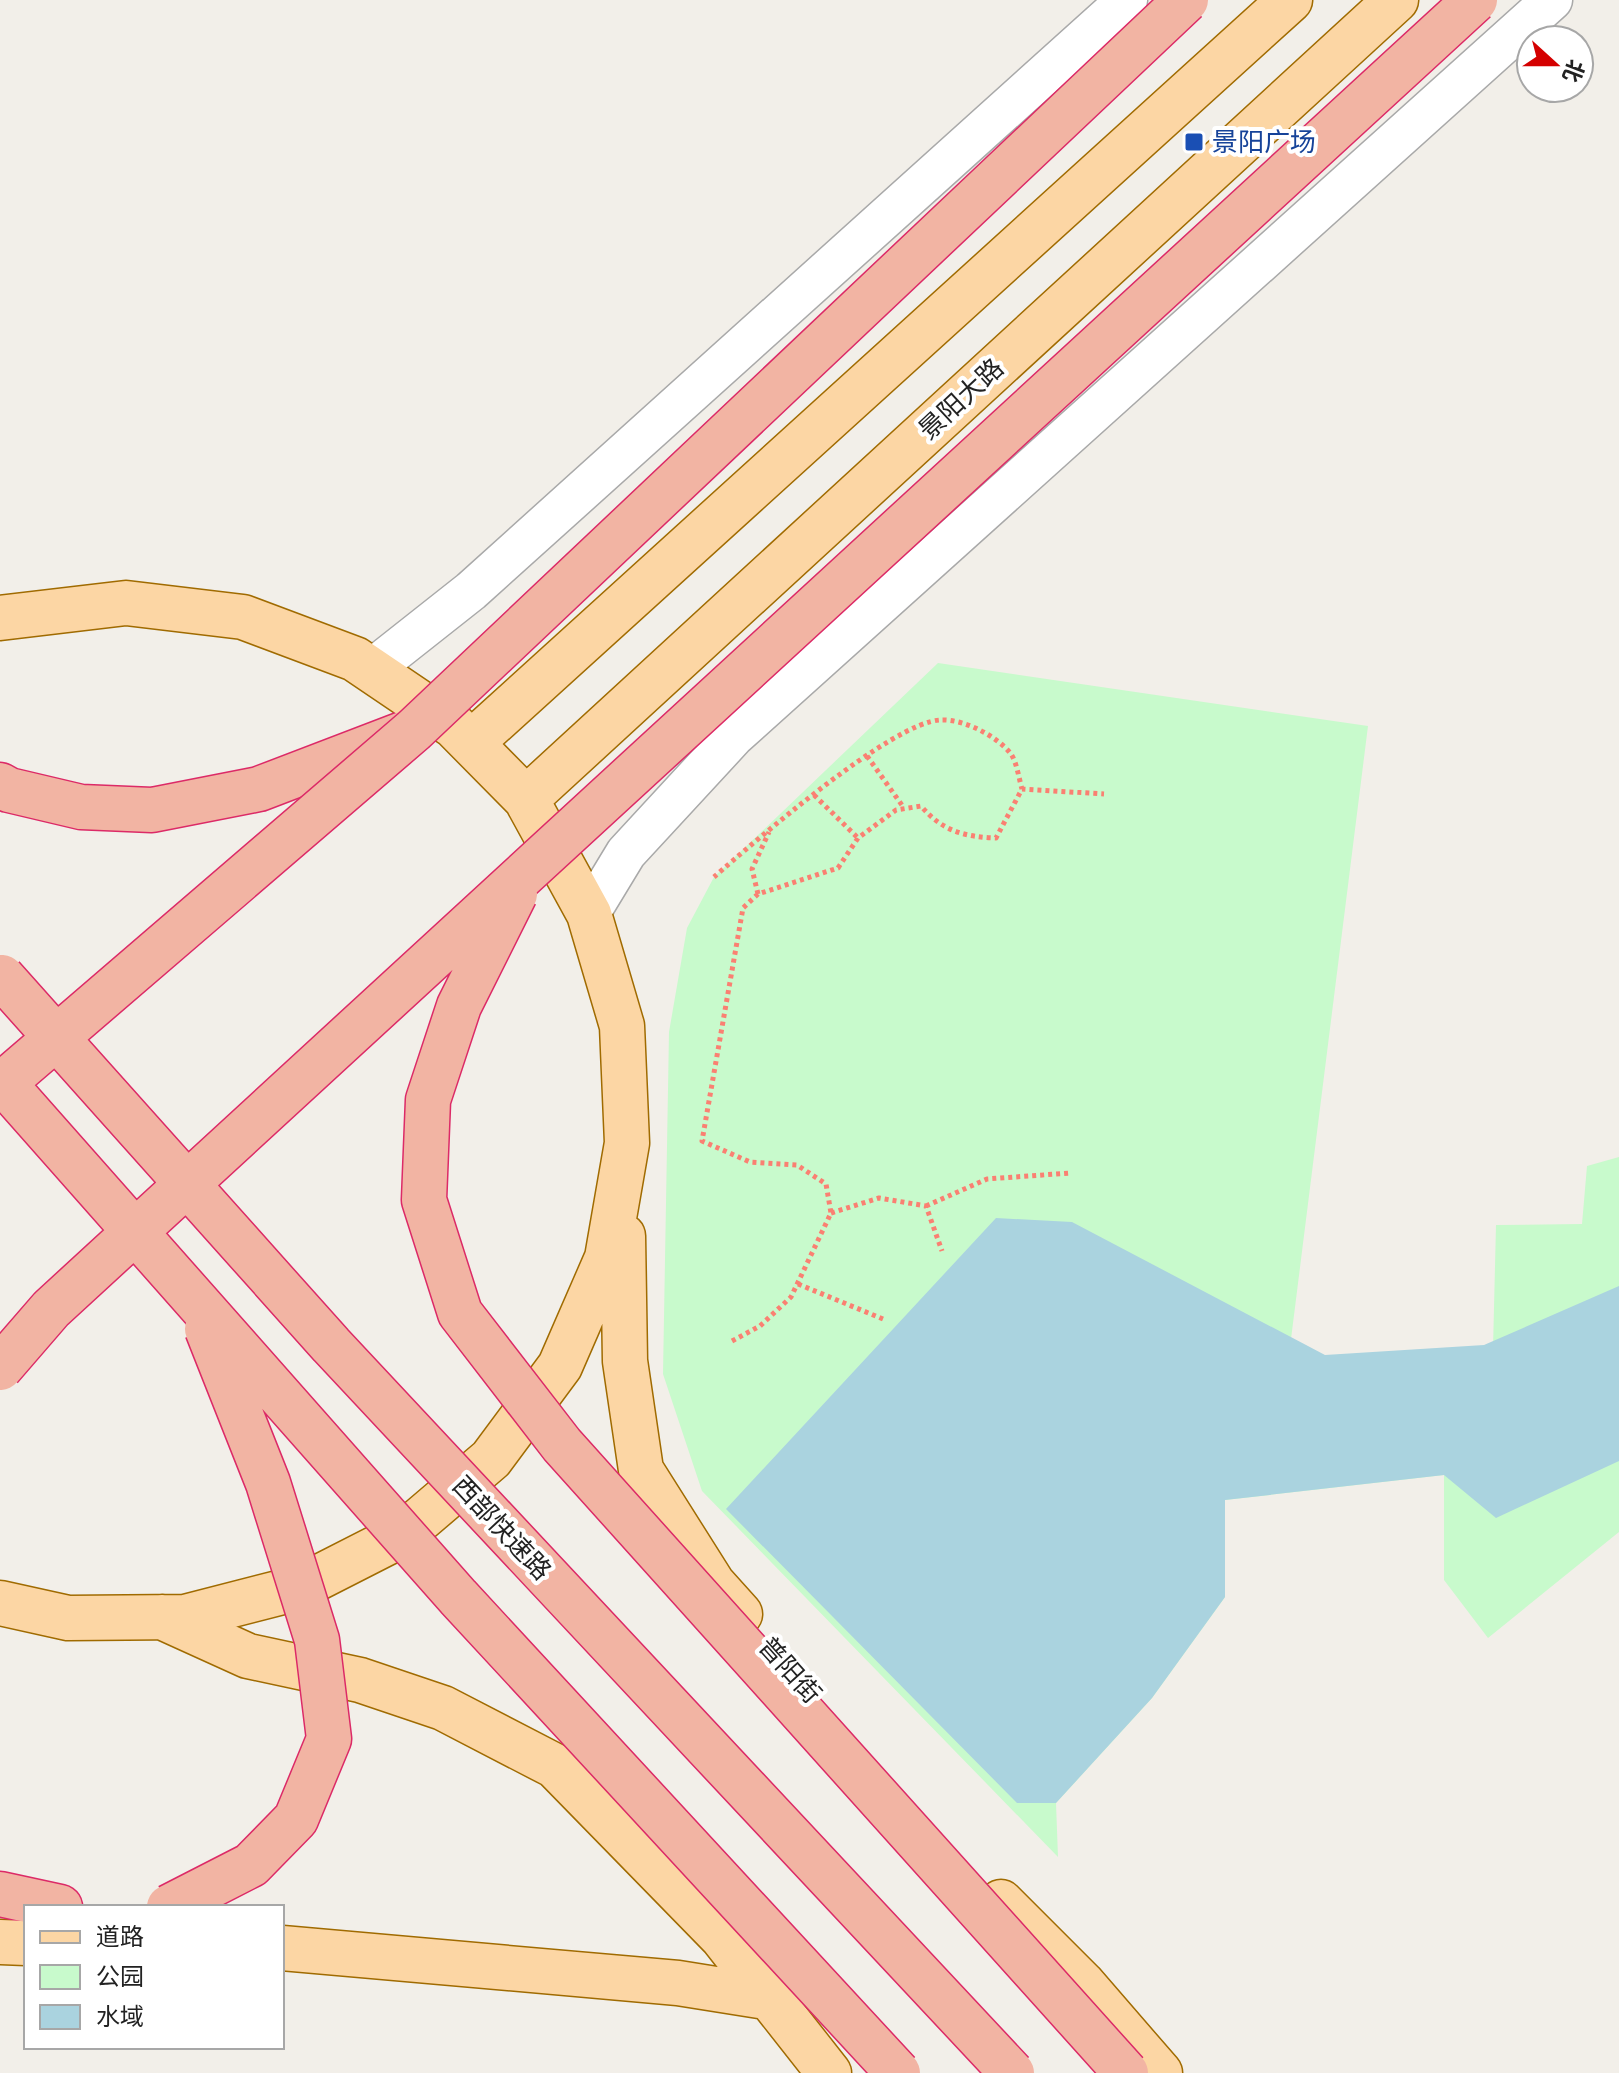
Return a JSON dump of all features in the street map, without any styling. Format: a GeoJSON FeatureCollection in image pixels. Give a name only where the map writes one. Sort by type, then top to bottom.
{"type":"FeatureCollection","features":[{"type":"Feature","properties":{"kind":"highway"},"geometry":{"type":"LineString","coordinates":[[0,1086],[414,730],[1186,0]]}},
{"type":"Feature","properties":{"kind":"highway"},"geometry":{"type":"LineString","coordinates":[[0,1368],[51,1309],[1475,0]]}},
{"type":"Feature","properties":{"kind":"highway"},"geometry":{"type":"LineString","coordinates":[[0,785],[9,790],[81,807],[152,810],[259,789],[414,730]]}},
{"type":"Feature","properties":{"kind":"highway"},"geometry":{"type":"LineString","coordinates":[[527,869],[459,1006],[428,1100],[424,1200],[460,1313],[562,1445],[1126,2073]]}},
{"type":"Feature","properties":{"kind":"highway","name":"西部快速路"},"geometry":{"type":"LineString","coordinates":[[0,974],[331,1345],[1012,2073]]}},
{"type":"Feature","properties":{"kind":"highway"},"geometry":{"type":"LineString","coordinates":[[0,1079],[458,1597],[898,2073]]}},
{"type":"Feature","properties":{"kind":"highway"},"geometry":{"type":"LineString","coordinates":[[173,1905],[251,1865],[296,1819],[329,1739],[317,1640],[268,1483],[196,1300]]}},
{"type":"Feature","properties":{"kind":"highway"},"geometry":{"type":"LineString","coordinates":[[0,1894],[51,1905]]}},
{"type":"Feature","properties":{"kind":"main road"},"geometry":{"type":"LineString","coordinates":[[471,743],[1290,0]]}},
{"type":"Feature","properties":{"kind":"main road","name":"景阳大路"},"geometry":{"type":"LineString","coordinates":[[526,799],[1396,0]]}},
{"type":"Feature","properties":{"kind":"main road"},"geometry":{"type":"LineString","coordinates":[[0,603],[46,612]]}},
{"type":"Feature","properties":{"kind":"main road"},"geometry":{"type":"LineString","coordinates":[[0,618],[126,603],[243,617],[355,659],[454,726],[526,799],[589,914],[622,1026],[627,1143],[607,1258],[560,1366],[491,1459],[402,1535],[298,1588],[185,1617],[68,1618],[0,1603]]}},
{"type":"Feature","properties":{"kind":"main road","name":"普阳街"},"geometry":{"type":"LineString","coordinates":[[622,1173],[625,1361],[641,1470],[713,1584],[1160,2073]]}},
{"type":"Feature","properties":{"kind":"main road"},"geometry":{"type":"LineString","coordinates":[[162,1617],[248,1656],[360,1680],[443,1708],[555,1766],[722,1937],[766,1997],[829,2073]]}},
{"type":"Feature","properties":{"kind":"main road"},"geometry":{"type":"LineString","coordinates":[[0,1942],[24,1943]]}},
{"type":"Feature","properties":{"kind":"main road"},"geometry":{"type":"LineString","coordinates":[[284,1948],[678,1983],[766,1997]]}},
{"type":"Feature","properties":{"kind":"street"},"geometry":{"type":"LineString","coordinates":[[371,670],[471,591],[1127,0]]}},
{"type":"Feature","properties":{"kind":"street"},"geometry":{"type":"LineString","coordinates":[[589,914],[626,853],[734,736],[1552,0]]}},
{"type":"Feature","properties":{"kind":"path"},"geometry":{"type":"LineString","coordinates":[[714,877],[772,827],[890,739],[939,720],[976,728],[1012,755],[1022,789],[996,838],[964,836],[932,819],[921,806],[896,810],[858,838],[838,868],[758,894],[743,908],[702,1141],[750,1162],[797,1165],[826,1184],[831,1213],[791,1297],[760,1326],[732,1341]]}},
{"type":"Feature","properties":{"kind":"path"},"geometry":{"type":"LineString","coordinates":[[867,756],[905,809]]}},
{"type":"Feature","properties":{"kind":"path"},"geometry":{"type":"LineString","coordinates":[[1022,789],[1104,794]]}},
{"type":"Feature","properties":{"kind":"path"},"geometry":{"type":"LineString","coordinates":[[814,795],[858,838]]}},
{"type":"Feature","properties":{"kind":"path"},"geometry":{"type":"LineString","coordinates":[[758,894],[752,869],[772,827]]}},
{"type":"Feature","properties":{"kind":"path"},"geometry":{"type":"LineString","coordinates":[[831,1213],[879,1198],[926,1206],[987,1179],[1070,1173]]}},
{"type":"Feature","properties":{"kind":"path"},"geometry":{"type":"LineString","coordinates":[[926,1206],[942,1251]]}},
{"type":"Feature","properties":{"kind":"path"},"geometry":{"type":"LineString","coordinates":[[798,1284],[883,1319]]}},
{"type":"Feature","properties":{"kind":"green space"},"geometry":{"type":"Polygon","coordinates":[[[938,663],[1368,726],[1289,1355],[1399,1367],[1493,1349],[1496,1225],[1582,1224],[1587,1166],[1619,1157],[1619,1532],[1488,1638],[1444,1580],[1444,1475],[1225,1500],[1225,1597],[1152,1698],[1056,1803],[1058,1857],[702,1491],[663,1374],[669,1032],[687,928],[714,877],[938,663]]]}},
{"type":"Feature","properties":{"kind":"water"},"geometry":{"type":"Polygon","coordinates":[[[996,1218],[1072,1222],[1325,1355],[1484,1345],[1619,1286],[1619,1461],[1496,1518],[1444,1475],[1225,1500],[1225,1597],[1152,1698],[1056,1803],[1017,1803],[726,1509],[996,1218]]]}},
{"type":"Feature","properties":{"kind":"place","name":"景阳广场"},"geometry":{"type":"Point","coordinates":[1194,142]}}]}
